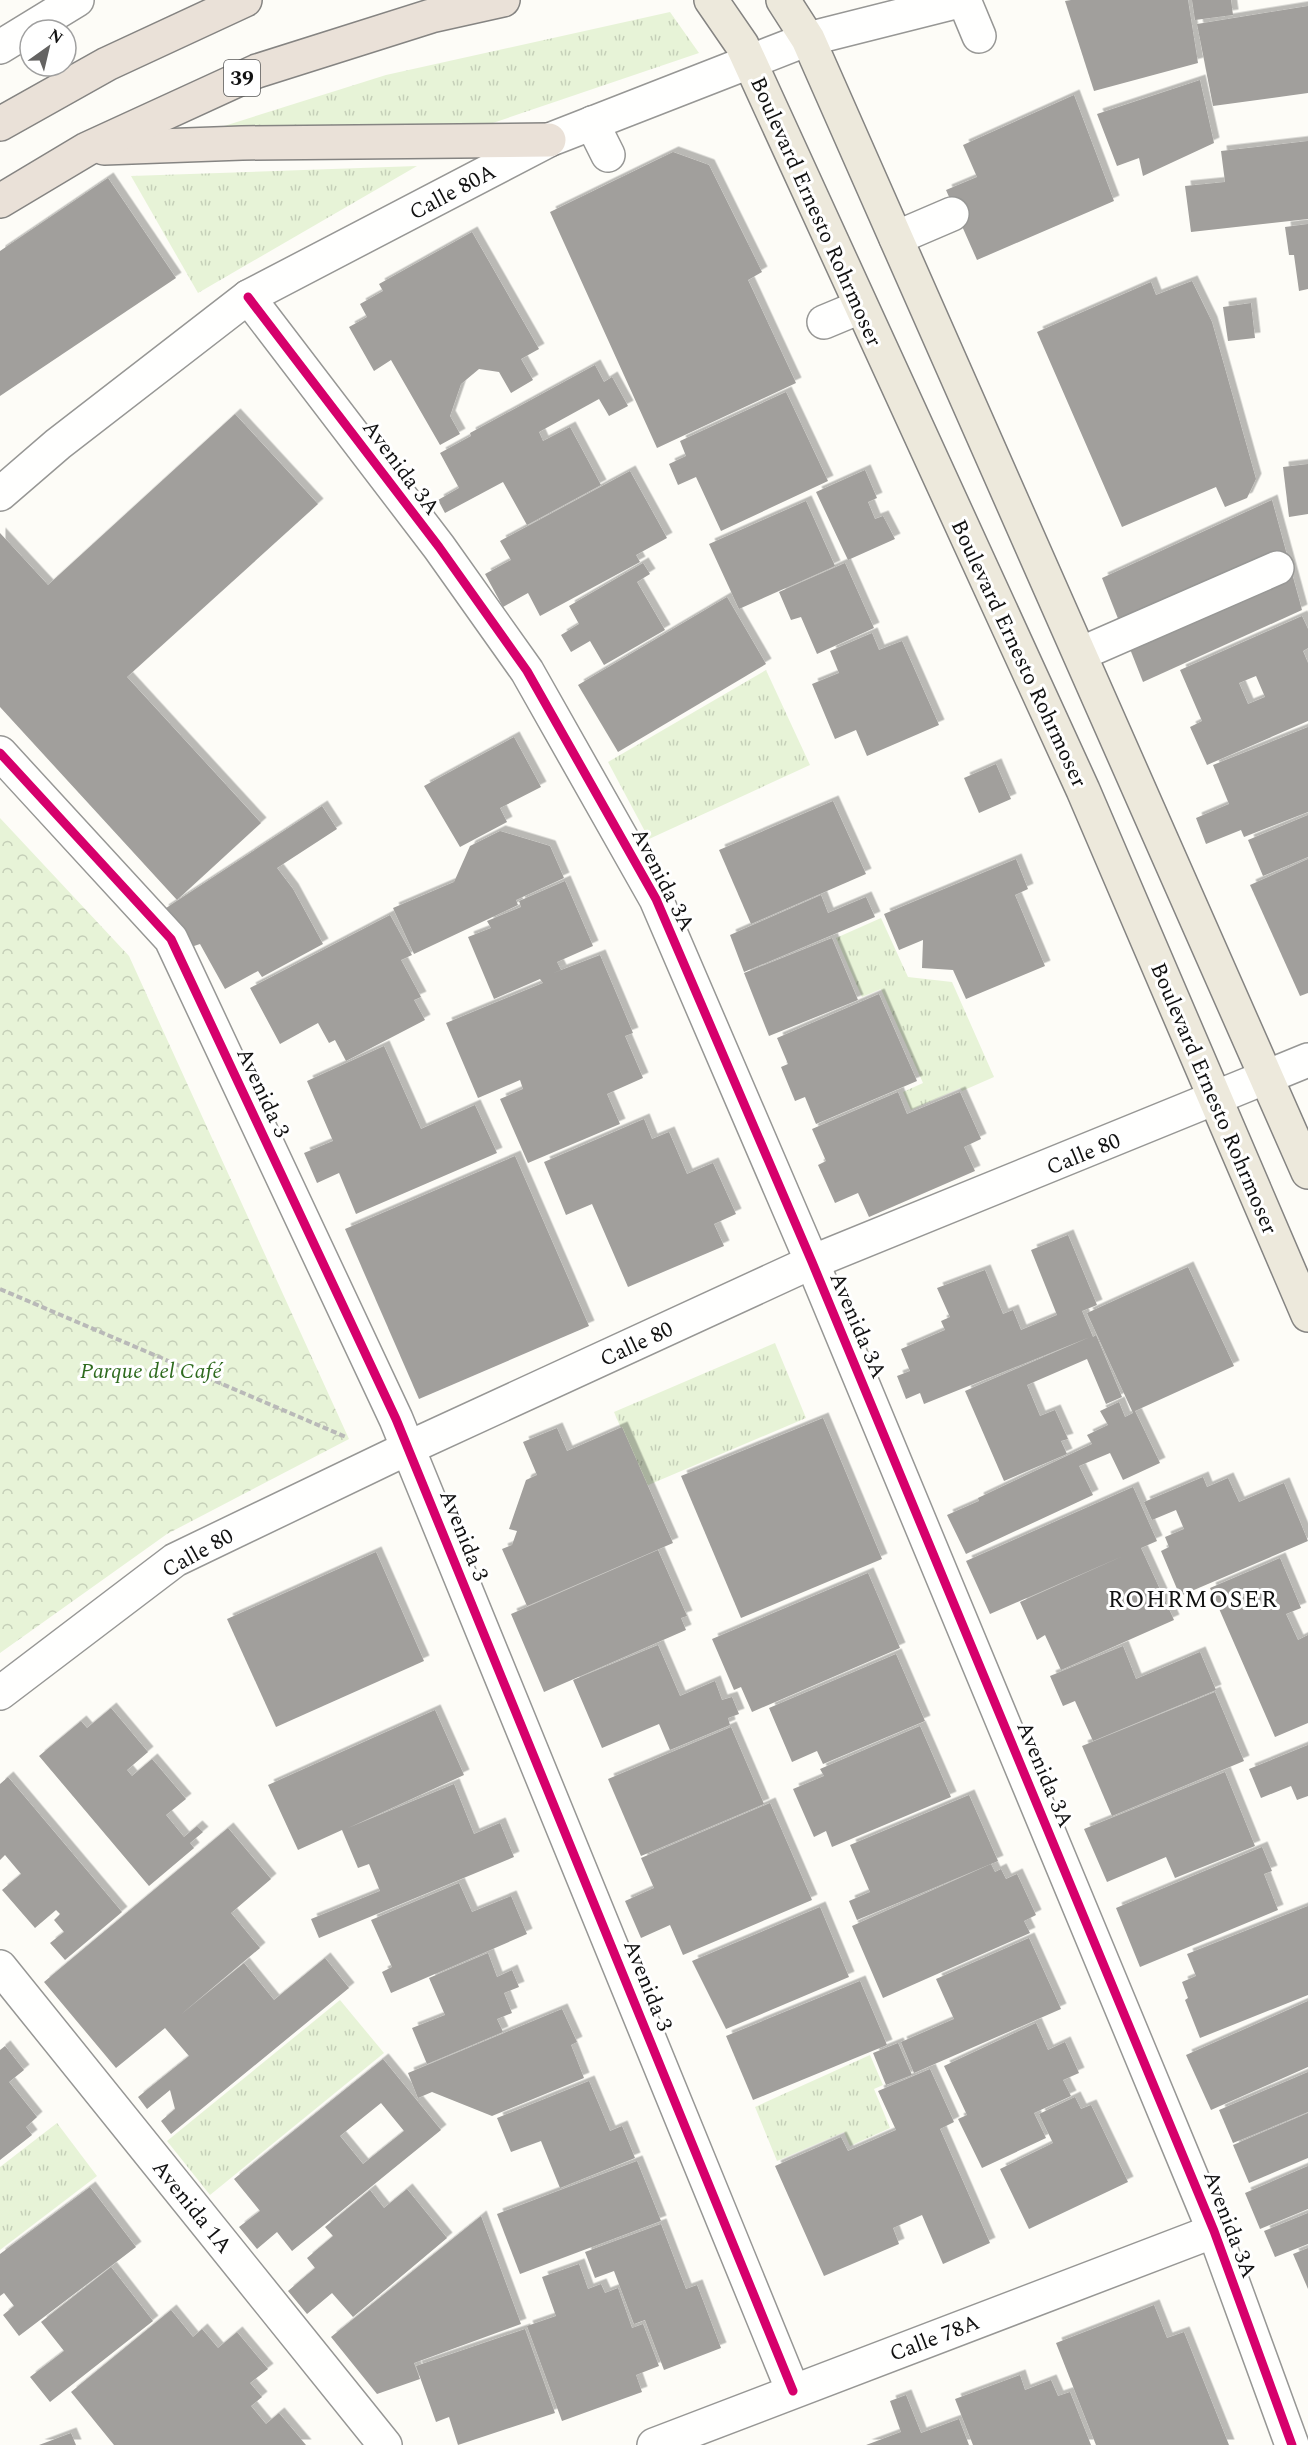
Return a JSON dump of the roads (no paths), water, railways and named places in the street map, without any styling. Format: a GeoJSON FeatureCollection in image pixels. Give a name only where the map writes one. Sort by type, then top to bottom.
{"type":"FeatureCollection","features":[{"type":"Feature","properties":{"kind":"highway"},"geometry":{"type":"LineString","coordinates":[[0,124],[107,64],[245,0]]}},
{"type":"Feature","properties":{"kind":"highway","name":"39"},"geometry":{"type":"LineString","coordinates":[[0,201],[87,148],[257,71],[430,16],[503,0]]}},
{"type":"Feature","properties":{"kind":"highway"},"geometry":{"type":"LineString","coordinates":[[87,148],[242,143],[549,140]]}},
{"type":"Feature","properties":{"kind":"main road","name":"Boulevard Ernesto Rohrmoser"},"geometry":{"type":"LineString","coordinates":[[711,0],[746,53],[860,307],[1083,790],[1308,1316]]}},
{"type":"Feature","properties":{"kind":"main road"},"geometry":{"type":"LineString","coordinates":[[796,20],[896,238],[1308,1172]]}},
{"type":"Feature","properties":{"kind":"street"},"geometry":{"type":"LineString","coordinates":[[0,47],[77,0]]}},
{"type":"Feature","properties":{"kind":"street"},"geometry":{"type":"LineString","coordinates":[[963,0],[979,36]]}},
{"type":"Feature","properties":{"kind":"street","name":"Calle 80A"},"geometry":{"type":"LineString","coordinates":[[0,494],[58,444],[248,297],[549,140],[592,123],[746,53],[796,20],[963,0]]}},
{"type":"Feature","properties":{"kind":"street"},"geometry":{"type":"LineString","coordinates":[[592,123],[608,155]]}},
{"type":"Feature","properties":{"kind":"street"},"geometry":{"type":"LineString","coordinates":[[896,238],[952,214]]}},
{"type":"Feature","properties":{"kind":"street","name":"Avenida 3A"},"geometry":{"type":"LineString","coordinates":[[248,297],[439,547],[527,671],[656,899],[812,1262],[1214,2231],[1292,2445]]}},
{"type":"Feature","properties":{"kind":"street"},"geometry":{"type":"LineString","coordinates":[[824,322],[860,307]]}},
{"type":"Feature","properties":{"kind":"street"},"geometry":{"type":"LineString","coordinates":[[1080,654],[1277,568]]}},
{"type":"Feature","properties":{"kind":"street","name":"Avenida 3"},"geometry":{"type":"LineString","coordinates":[[0,753],[171,939],[402,1433],[793,2391]]}},
{"type":"Feature","properties":{"kind":"street","name":"Calle 80"},"geometry":{"type":"LineString","coordinates":[[0,1693],[175,1560],[402,1433],[812,1262],[1308,1060]]}},
{"type":"Feature","properties":{"kind":"street","name":"Avenida 1A"},"geometry":{"type":"LineString","coordinates":[[0,1967],[385,2445]]}},
{"type":"Feature","properties":{"kind":"street","name":"Calle 78A"},"geometry":{"type":"LineString","coordinates":[[654,2445],[1214,2231]]}},
{"type":"Feature","properties":{"kind":"district","name":"ROHRMOSER"},"geometry":{"type":"Point","coordinates":[1193,1599]}},
{"type":"Feature","properties":{"kind":"park label","name":"Parque del Café"},"geometry":{"type":"Point","coordinates":[151,1370]}}]}
